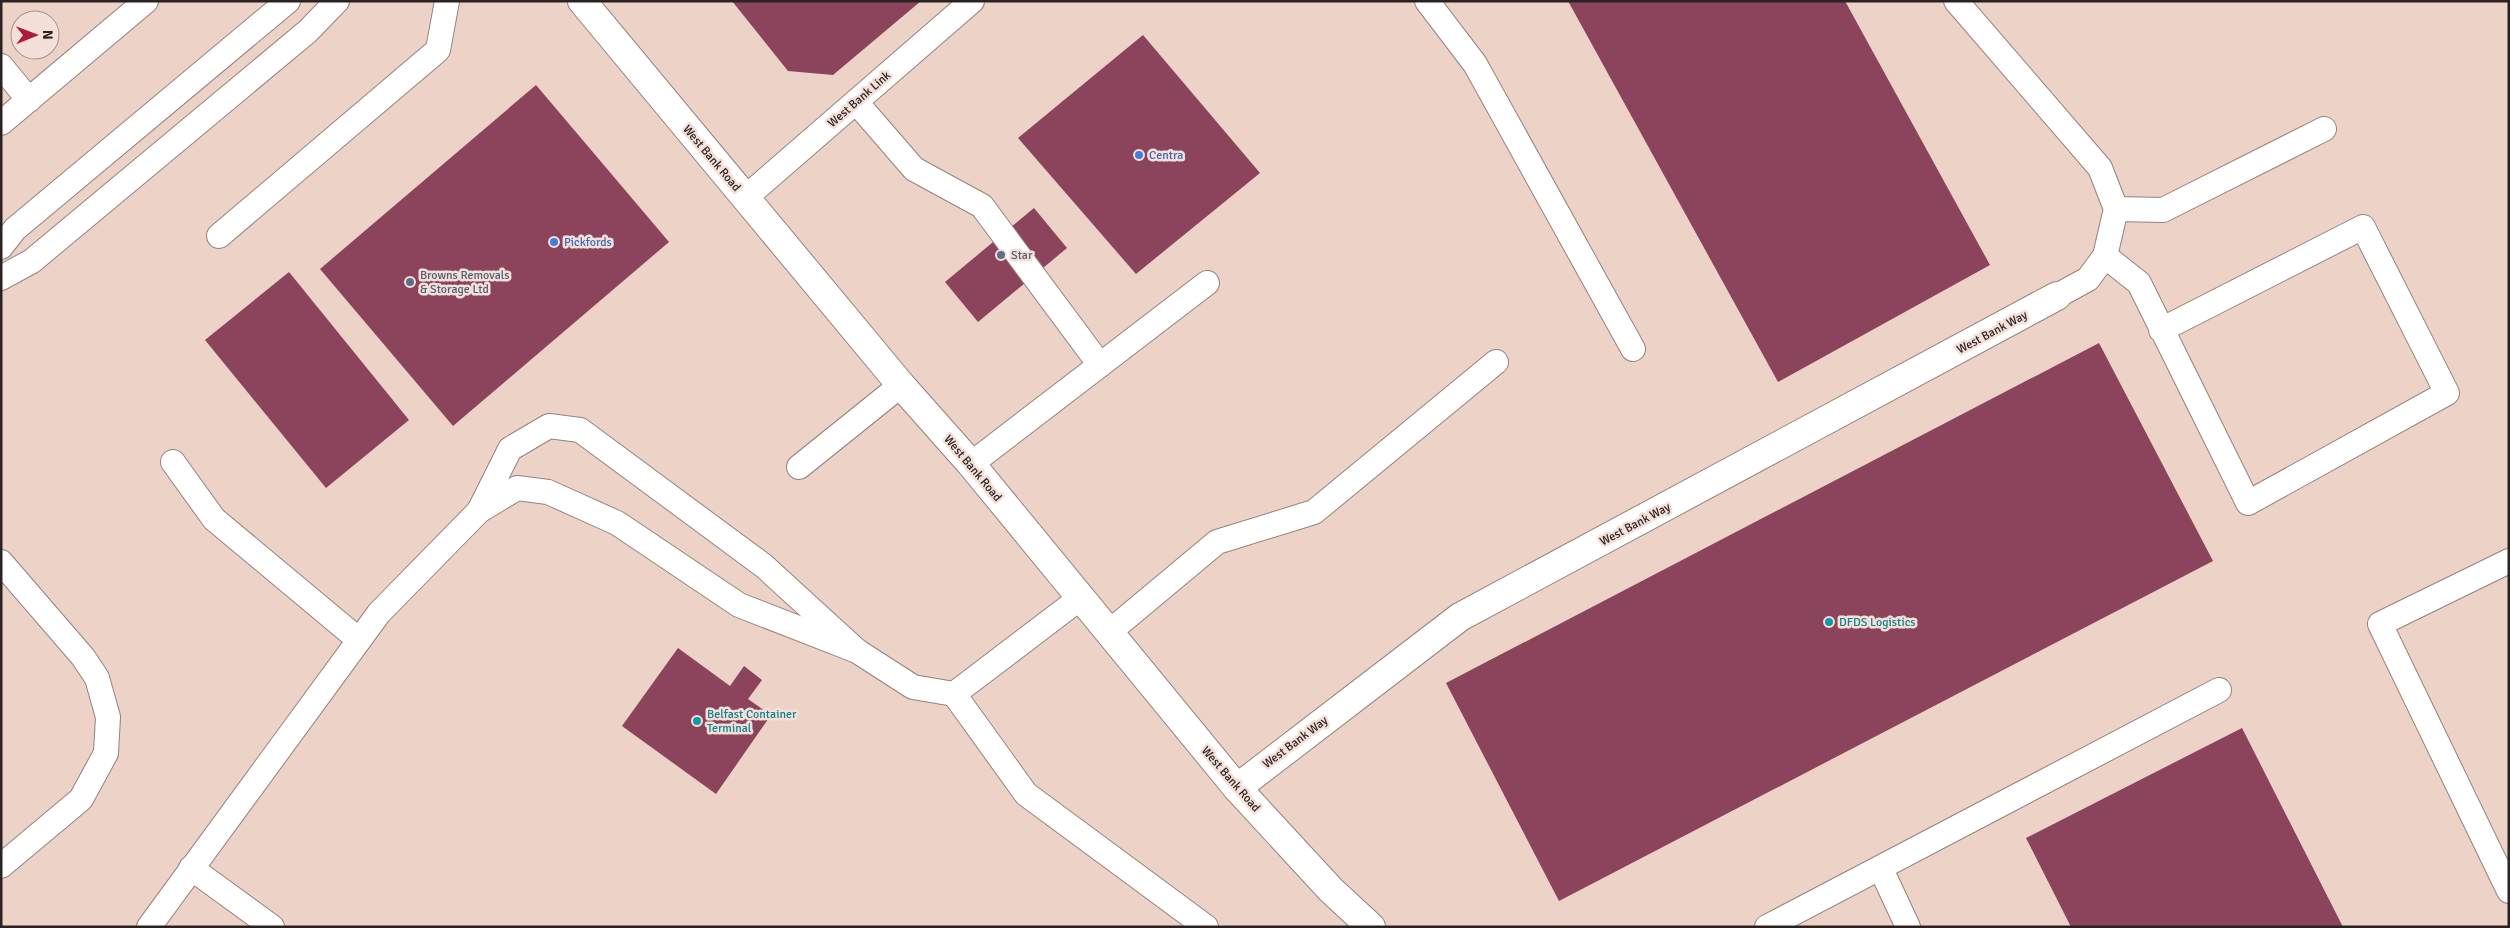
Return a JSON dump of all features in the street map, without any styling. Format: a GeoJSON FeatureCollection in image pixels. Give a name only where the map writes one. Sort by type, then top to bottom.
{"type":"FeatureCollection","features":[{"type":"Feature","properties":{"kind":"street","name":"West Bank Road"},"geometry":{"type":"LineString","coordinates":[[582,1],[901,385],[971,464],[1079,598],[1237,788],[1330,890],[1371,927]]}},
{"type":"Feature","properties":{"kind":"street","name":"West Bank Way"},"geometry":{"type":"LineString","coordinates":[[1237,788],[1460,618],[2057,296]]}},
{"type":"Feature","properties":{"kind":"lane"},"geometry":{"type":"LineString","coordinates":[[1,123],[146,1]]}},
{"type":"Feature","properties":{"kind":"lane"},"geometry":{"type":"LineString","coordinates":[[1,247],[15,229],[288,1]]}},
{"type":"Feature","properties":{"kind":"lane"},"geometry":{"type":"LineString","coordinates":[[1,278],[32,261],[308,31],[337,1]]}},
{"type":"Feature","properties":{"kind":"lane"},"geometry":{"type":"LineString","coordinates":[[219,236],[438,50],[447,1]]}},
{"type":"Feature","properties":{"kind":"lane","name":"West Bank Link"},"geometry":{"type":"LineString","coordinates":[[746,198],[972,1]]}},
{"type":"Feature","properties":{"kind":"lane"},"geometry":{"type":"LineString","coordinates":[[1427,1],[1475,64],[1634,349]]}},
{"type":"Feature","properties":{"kind":"lane"},"geometry":{"type":"LineString","coordinates":[[1956,1],[2100,168],[2116,209],[2105,256],[2088,279],[2057,296]]}},
{"type":"Feature","properties":{"kind":"lane"},"geometry":{"type":"LineString","coordinates":[[1,66],[29,100]]}},
{"type":"Feature","properties":{"kind":"lane"},"geometry":{"type":"LineString","coordinates":[[856,102],[914,169],[982,206],[1100,365]]}},
{"type":"Feature","properties":{"kind":"lane"},"geometry":{"type":"LineString","coordinates":[[2116,209],[2163,210],[2324,129]]}},
{"type":"Feature","properties":{"kind":"lane"},"geometry":{"type":"LineString","coordinates":[[2105,256],[2138,283],[2161,330],[2248,503],[2447,393],[2363,227],[2161,330]]}},
{"type":"Feature","properties":{"kind":"lane"},"geometry":{"type":"LineString","coordinates":[[971,464],[1206,283]]}},
{"type":"Feature","properties":{"kind":"lane"},"geometry":{"type":"LineString","coordinates":[[1108,633],[1217,542],[1314,512],[1496,362]]}},
{"type":"Feature","properties":{"kind":"lane"},"geometry":{"type":"LineString","coordinates":[[800,467],[901,385]]}},
{"type":"Feature","properties":{"kind":"lane"},"geometry":{"type":"LineString","coordinates":[[479,511],[510,449],[549,426],[580,430],[764,566],[857,651],[913,687],[954,694],[1026,794],[1206,927]]}},
{"type":"Feature","properties":{"kind":"lane"},"geometry":{"type":"LineString","coordinates":[[173,462],[214,518],[358,640]]}},
{"type":"Feature","properties":{"kind":"lane"},"geometry":{"type":"LineString","coordinates":[[149,927],[379,613],[479,511],[517,488],[548,492],[617,523],[739,605],[857,651]]}},
{"type":"Feature","properties":{"kind":"lane"},"geometry":{"type":"LineString","coordinates":[[2509,561],[2380,624],[2509,891]]}},
{"type":"Feature","properties":{"kind":"lane"},"geometry":{"type":"LineString","coordinates":[[1,562],[83,657],[97,678],[108,717],[106,753],[81,799],[1,866]]}},
{"type":"Feature","properties":{"kind":"lane"},"geometry":{"type":"LineString","coordinates":[[954,694],[1079,598]]}},
{"type":"Feature","properties":{"kind":"lane"},"geometry":{"type":"LineString","coordinates":[[1767,927],[1881,869],[2219,690]]}},
{"type":"Feature","properties":{"kind":"lane"},"geometry":{"type":"LineString","coordinates":[[191,868],[272,927]]}},
{"type":"Feature","properties":{"kind":"lane"},"geometry":{"type":"LineString","coordinates":[[1881,869],[1908,927]]}},
{"type":"Feature","properties":{"kind":"shaded area"},"geometry":{"type":"Polygon","coordinates":[[[1,1],[2509,1],[2509,927],[1,927],[1,1]]]}},
{"type":"Feature","properties":{"kind":"building"},"geometry":{"type":"Polygon","coordinates":[[[732,1],[921,1],[833,75],[788,71],[732,1]]]}},
{"type":"Feature","properties":{"kind":"building"},"geometry":{"type":"Polygon","coordinates":[[[1568,1],[1845,1],[1990,265],[1778,382],[1568,1]]]}},
{"type":"Feature","properties":{"kind":"building","name":"Centra"},"geometry":{"type":"Polygon","coordinates":[[[1143,35],[1260,173],[1136,274],[1018,138],[1143,35]]]}},
{"type":"Feature","properties":{"kind":"building"},"geometry":{"type":"Polygon","coordinates":[[[536,85],[669,242],[453,426],[320,269],[536,85]]]}},
{"type":"Feature","properties":{"kind":"building"},"geometry":{"type":"Polygon","coordinates":[[[1034,208],[1067,248],[978,322],[945,282],[1034,208]]]}},
{"type":"Feature","properties":{"kind":"building"},"geometry":{"type":"Polygon","coordinates":[[[289,272],[409,420],[326,488],[205,340],[289,272]]]}},
{"type":"Feature","properties":{"kind":"building","name":"DFDS Logistics"},"geometry":{"type":"Polygon","coordinates":[[[2099,343],[2213,561],[1559,901],[1446,683],[2099,343]]]}},
{"type":"Feature","properties":{"kind":"building","name":"Belfast Container Terminal"},"geometry":{"type":"Polygon","coordinates":[[[678,648],[730,686],[744,666],[762,680],[748,699],[771,715],[716,794],[622,726],[678,648]]]}},
{"type":"Feature","properties":{"kind":"building"},"geometry":{"type":"Polygon","coordinates":[[[2242,728],[2343,927],[2071,927],[2026,838],[2242,728]]]}},
{"type":"Feature","properties":{"kind":"place","name":"Centra"},"geometry":{"type":"Point","coordinates":[1139,155]}},
{"type":"Feature","properties":{"kind":"place","name":"Pickfords"},"geometry":{"type":"Point","coordinates":[554,242]}},
{"type":"Feature","properties":{"kind":"place","name":"Star"},"geometry":{"type":"Point","coordinates":[1001,255]}},
{"type":"Feature","properties":{"kind":"place","name":"Browns Removals & Storage Ltd"},"geometry":{"type":"Point","coordinates":[410,282]}},
{"type":"Feature","properties":{"kind":"place","name":"DFDS Logistics"},"geometry":{"type":"Point","coordinates":[1829,622]}},
{"type":"Feature","properties":{"kind":"place","name":"Belfast Container Terminal"},"geometry":{"type":"Point","coordinates":[697,721]}}]}
